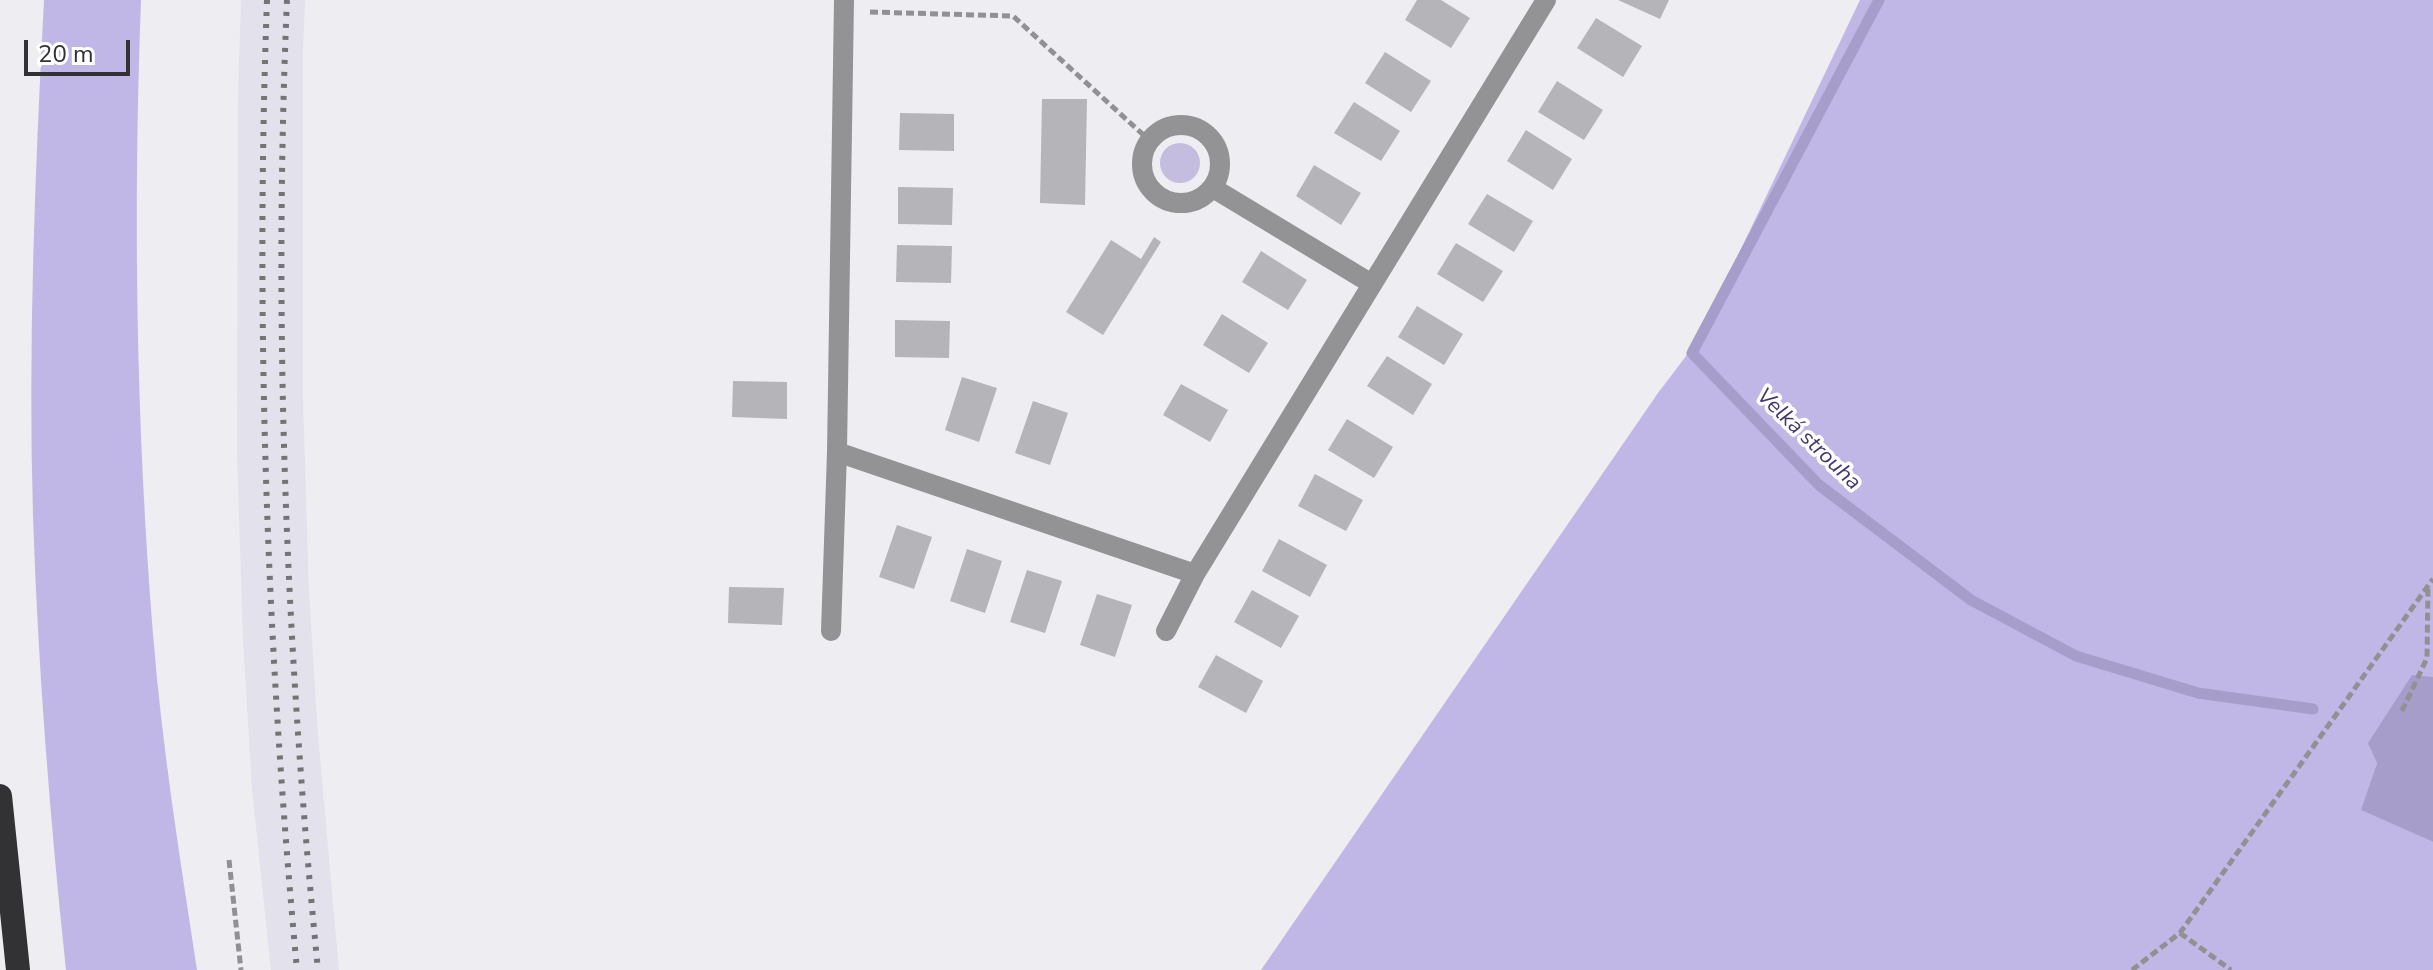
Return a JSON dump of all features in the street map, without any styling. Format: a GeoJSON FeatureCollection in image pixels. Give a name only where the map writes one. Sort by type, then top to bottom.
{"type":"FeatureCollection","features":[{"type":"Feature","properties":{"kind":"highway"},"geometry":{"type":"LineString","coordinates":[[0,796],[18,970]]}},
{"type":"Feature","properties":{"kind":"street"},"geometry":{"type":"LineString","coordinates":[[1166,631],[1195,574],[1546,0]]}},
{"type":"Feature","properties":{"kind":"street"},"geometry":{"type":"LineString","coordinates":[[831,631],[844,5]]}},
{"type":"Feature","properties":{"kind":"street"},"geometry":{"type":"LineString","coordinates":[[1186,124],[1210,136],[1218,148],[1221,161],[1213,188],[1203,197],[1176,203],[1152,191],[1141,166],[1149,140],[1172,125],[1186,124]]}},
{"type":"Feature","properties":{"kind":"street"},"geometry":{"type":"LineString","coordinates":[[1213,188],[1372,284]]}},
{"type":"Feature","properties":{"kind":"street"},"geometry":{"type":"LineString","coordinates":[[837,452],[1195,574]]}},
{"type":"Feature","properties":{"kind":"path"},"geometry":{"type":"LineString","coordinates":[[844,5],[1013,16],[1149,140]]}},
{"type":"Feature","properties":{"kind":"path"},"geometry":{"type":"LineString","coordinates":[[2132,970],[2180,933],[2433,579]]}},
{"type":"Feature","properties":{"kind":"path"},"geometry":{"type":"LineString","coordinates":[[2402,711],[2427,658],[2428,588]]}},
{"type":"Feature","properties":{"kind":"path"},"geometry":{"type":"LineString","coordinates":[[229,860],[241,970]]}},
{"type":"Feature","properties":{"kind":"path"},"geometry":{"type":"LineString","coordinates":[[2180,933],[2231,970]]}},
{"type":"Feature","properties":{"kind":"shaded area"},"geometry":{"type":"Polygon","coordinates":[[[44,0],[141,0],[137,159],[138,317],[147,555],[161,718],[197,970],[66,970],[45,743],[33,516],[33,258],[44,0]]]}},
{"type":"Feature","properties":{"kind":"shaded area"},"geometry":{"type":"Polygon","coordinates":[[[241,0],[305,0],[303,398],[309,592],[339,970],[271,970],[252,789],[237,454],[241,0]]]}},
{"type":"Feature","properties":{"kind":"shaded area"},"geometry":{"type":"Polygon","coordinates":[[[1860,0],[2433,0],[2433,677],[2427,678],[2377,763],[2362,810],[2433,842],[2433,970],[1261,970],[1658,393],[1696,343],[1860,0]]]}},
{"type":"Feature","properties":{"kind":"shaded area"},"geometry":{"type":"Polygon","coordinates":[[[1180,143],[1194,149],[1200,163],[1194,177],[1180,183],[1166,177],[1160,163],[1166,149],[1180,143]]]}},
{"type":"Feature","properties":{"kind":"shaded area"},"geometry":{"type":"Polygon","coordinates":[[[2412,675],[2433,677],[2433,842],[2361,810],[2377,763],[2368,743],[2412,675]]]}},
{"type":"Feature","properties":{"kind":"building"},"geometry":{"type":"Polygon","coordinates":[[[1417,0],[1441,0],[1470,18],[1451,48],[1405,20],[1417,0]]]}},
{"type":"Feature","properties":{"kind":"building"},"geometry":{"type":"Polygon","coordinates":[[[1618,0],[1669,0],[1660,19],[1618,0]]]}},
{"type":"Feature","properties":{"kind":"building"},"geometry":{"type":"Polygon","coordinates":[[[1596,18],[1642,46],[1623,77],[1577,48],[1596,18]]]}},
{"type":"Feature","properties":{"kind":"building"},"geometry":{"type":"Polygon","coordinates":[[[1385,52],[1431,81],[1411,112],[1365,83],[1385,52]]]}},
{"type":"Feature","properties":{"kind":"building"},"geometry":{"type":"Polygon","coordinates":[[[1557,81],[1603,110],[1584,140],[1538,112],[1557,81]]]}},
{"type":"Feature","properties":{"kind":"building"},"geometry":{"type":"Polygon","coordinates":[[[1042,99],[1087,99],[1085,205],[1040,203],[1042,99]]]}},
{"type":"Feature","properties":{"kind":"building"},"geometry":{"type":"Polygon","coordinates":[[[1354,102],[1400,131],[1381,161],[1334,133],[1354,102]]]}},
{"type":"Feature","properties":{"kind":"building"},"geometry":{"type":"Polygon","coordinates":[[[900,113],[954,114],[954,151],[899,150],[900,113]]]}},
{"type":"Feature","properties":{"kind":"building"},"geometry":{"type":"Polygon","coordinates":[[[1526,130],[1572,159],[1553,190],[1507,161],[1526,130]]]}},
{"type":"Feature","properties":{"kind":"building"},"geometry":{"type":"Polygon","coordinates":[[[1314,165],[1361,193],[1341,225],[1296,196],[1314,165]]]}},
{"type":"Feature","properties":{"kind":"building"},"geometry":{"type":"Polygon","coordinates":[[[898,187],[953,188],[952,225],[898,224],[898,187]]]}},
{"type":"Feature","properties":{"kind":"building"},"geometry":{"type":"Polygon","coordinates":[[[1487,194],[1533,221],[1514,252],[1468,224],[1487,194]]]}},
{"type":"Feature","properties":{"kind":"building"},"geometry":{"type":"Polygon","coordinates":[[[1154,237],[1161,242],[1103,335],[1066,312],[1111,240],[1141,259],[1154,237]]]}},
{"type":"Feature","properties":{"kind":"building"},"geometry":{"type":"Polygon","coordinates":[[[1456,243],[1503,271],[1483,302],[1437,274],[1456,243]]]}},
{"type":"Feature","properties":{"kind":"building"},"geometry":{"type":"Polygon","coordinates":[[[897,245],[952,246],[951,283],[896,282],[897,245]]]}},
{"type":"Feature","properties":{"kind":"building"},"geometry":{"type":"Polygon","coordinates":[[[1261,251],[1307,280],[1288,310],[1242,282],[1261,251]]]}},
{"type":"Feature","properties":{"kind":"building"},"geometry":{"type":"Polygon","coordinates":[[[1417,306],[1463,334],[1444,365],[1398,337],[1417,306]]]}},
{"type":"Feature","properties":{"kind":"building"},"geometry":{"type":"Polygon","coordinates":[[[1222,314],[1268,343],[1249,373],[1203,345],[1222,314]]]}},
{"type":"Feature","properties":{"kind":"building"},"geometry":{"type":"Polygon","coordinates":[[[895,320],[950,321],[949,358],[895,357],[895,320]]]}},
{"type":"Feature","properties":{"kind":"building"},"geometry":{"type":"Polygon","coordinates":[[[1387,356],[1432,384],[1413,415],[1367,386],[1387,356]]]}},
{"type":"Feature","properties":{"kind":"building"},"geometry":{"type":"Polygon","coordinates":[[[962,377],[997,388],[979,442],[945,430],[962,377]]]}},
{"type":"Feature","properties":{"kind":"building"},"geometry":{"type":"Polygon","coordinates":[[[733,381],[787,382],[787,419],[732,417],[733,381]]]}},
{"type":"Feature","properties":{"kind":"building"},"geometry":{"type":"Polygon","coordinates":[[[1181,384],[1228,410],[1210,442],[1163,415],[1181,384]]]}},
{"type":"Feature","properties":{"kind":"building"},"geometry":{"type":"Polygon","coordinates":[[[1033,401],[1068,413],[1050,465],[1015,453],[1033,401]]]}},
{"type":"Feature","properties":{"kind":"building"},"geometry":{"type":"Polygon","coordinates":[[[1347,419],[1393,447],[1374,478],[1328,450],[1347,419]]]}},
{"type":"Feature","properties":{"kind":"building"},"geometry":{"type":"Polygon","coordinates":[[[1315,474],[1363,500],[1346,531],[1298,506],[1315,474]]]}},
{"type":"Feature","properties":{"kind":"building"},"geometry":{"type":"Polygon","coordinates":[[[897,525],[932,537],[914,589],[879,577],[897,525]]]}},
{"type":"Feature","properties":{"kind":"building"},"geometry":{"type":"Polygon","coordinates":[[[1279,539],[1327,565],[1310,597],[1262,571],[1279,539]]]}},
{"type":"Feature","properties":{"kind":"building"},"geometry":{"type":"Polygon","coordinates":[[[967,549],[1002,561],[985,613],[950,601],[967,549]]]}},
{"type":"Feature","properties":{"kind":"building"},"geometry":{"type":"Polygon","coordinates":[[[1027,570],[1062,581],[1045,633],[1010,622],[1027,570]]]}},
{"type":"Feature","properties":{"kind":"building"},"geometry":{"type":"Polygon","coordinates":[[[729,587],[784,588],[782,625],[728,623],[729,587]]]}},
{"type":"Feature","properties":{"kind":"building"},"geometry":{"type":"Polygon","coordinates":[[[1252,590],[1299,616],[1281,648],[1234,622],[1252,590]]]}},
{"type":"Feature","properties":{"kind":"building"},"geometry":{"type":"Polygon","coordinates":[[[1097,594],[1132,605],[1115,657],[1080,645],[1097,594]]]}},
{"type":"Feature","properties":{"kind":"building"},"geometry":{"type":"Polygon","coordinates":[[[1216,655],[1263,681],[1246,713],[1198,687],[1216,655]]]}},
{"type":"Feature","properties":{"kind":"waterway","name":"Velká strouha"},"geometry":{"type":"LineString","coordinates":[[1879,0],[1692,353],[1819,485],[1971,600],[2076,656],[2198,693],[2313,709]]}},
{"type":"Feature","properties":{"kind":"railway"},"geometry":{"type":"LineString","coordinates":[[267,0],[262,243],[266,485],[278,728],[297,970]]}},
{"type":"Feature","properties":{"kind":"railway"},"geometry":{"type":"LineString","coordinates":[[287,0],[281,243],[285,486],[298,728],[318,970]]}}]}
